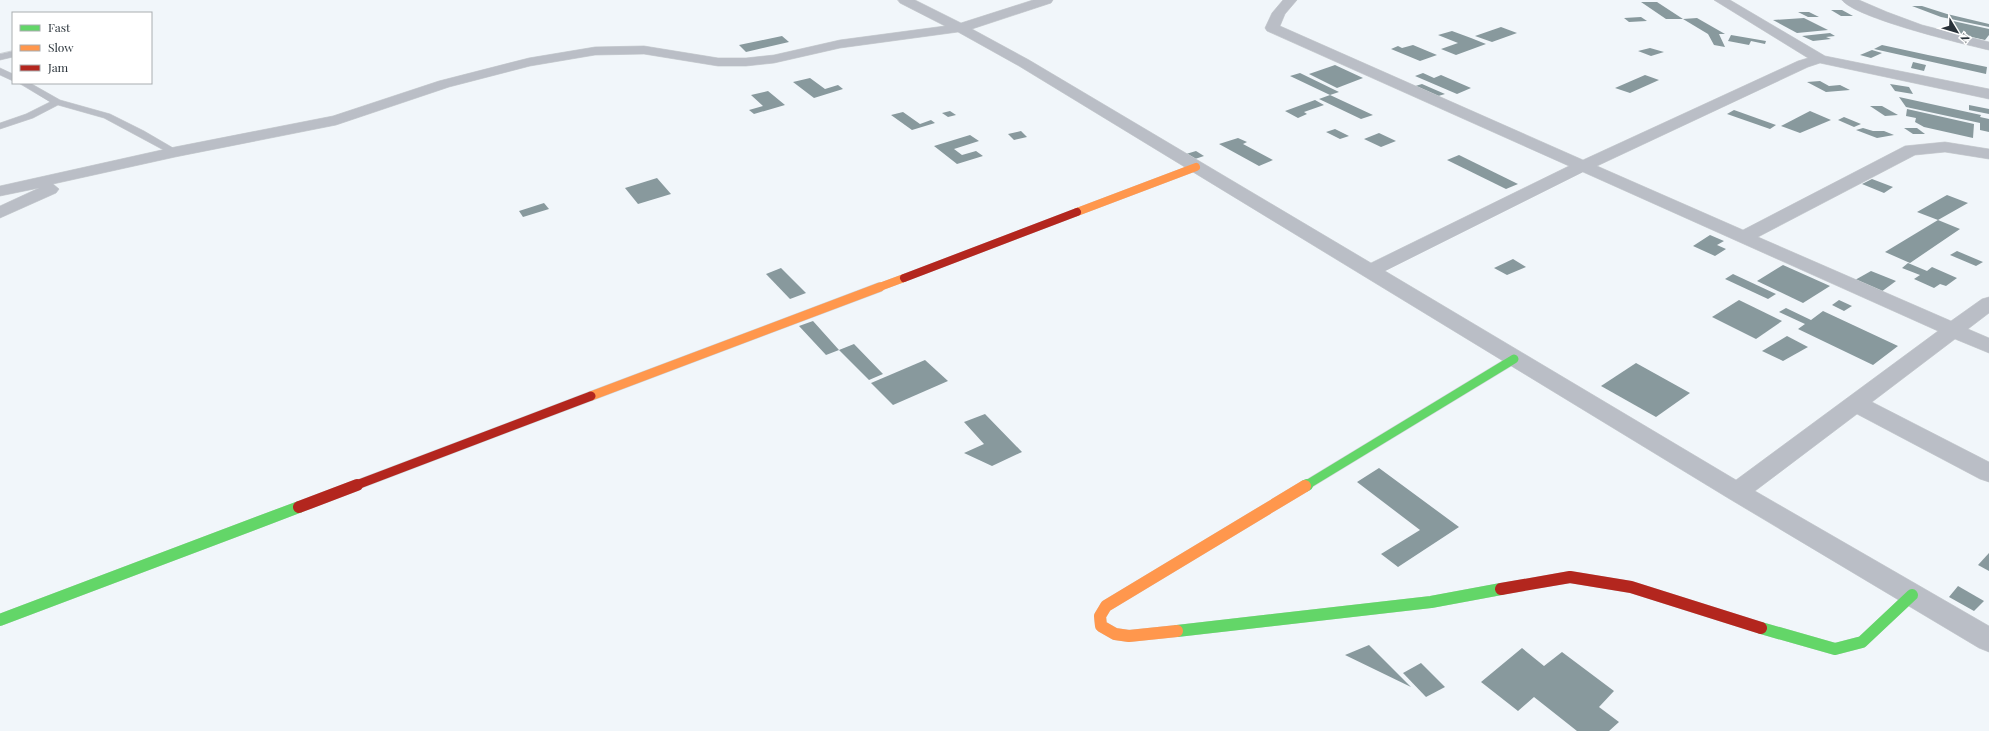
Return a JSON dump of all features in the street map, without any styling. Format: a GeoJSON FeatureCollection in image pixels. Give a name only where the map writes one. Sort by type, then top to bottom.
{"type":"FeatureCollection","features":[{"type":"Feature","properties":{"kind":"street"},"geometry":{"type":"LineString","coordinates":[[905,0],[1024,63],[1368,272],[1989,640]]}},
{"type":"Feature","properties":{"kind":"street"},"geometry":{"type":"LineString","coordinates":[[934,15],[936,0]]}},
{"type":"Feature","properties":{"kind":"street"},"geometry":{"type":"LineString","coordinates":[[0,191],[175,152],[336,120],[444,84],[529,62],[595,51],[644,50],[718,62],[746,62],[774,59],[840,44],[960,28],[1046,0]]}},
{"type":"Feature","properties":{"kind":"street"},"geometry":{"type":"LineString","coordinates":[[1290,0],[1279,13],[1272,28],[1989,346]]}},
{"type":"Feature","properties":{"kind":"street"},"geometry":{"type":"LineString","coordinates":[[1721,0],[1820,59],[1989,94]]}},
{"type":"Feature","properties":{"kind":"street"},"geometry":{"type":"LineString","coordinates":[[1849,0],[1876,13],[1914,27],[1989,46]]}},
{"type":"Feature","properties":{"kind":"street"},"geometry":{"type":"LineString","coordinates":[[1368,272],[1583,166],[1803,64],[1820,59]]}},
{"type":"Feature","properties":{"kind":"street"},"geometry":{"type":"LineString","coordinates":[[1743,237],[1910,150],[1945,147],[1989,154]]}},
{"type":"Feature","properties":{"kind":"street"},"geometry":{"type":"LineString","coordinates":[[0,620],[1196,168]]}},
{"type":"Feature","properties":{"kind":"street"},"geometry":{"type":"LineString","coordinates":[[0,213],[86,172]]}},
{"type":"Feature","properties":{"kind":"street"},"geometry":{"type":"LineString","coordinates":[[1737,492],[1989,303]]}},
{"type":"Feature","properties":{"kind":"street"},"geometry":{"type":"LineString","coordinates":[[1514,359],[1106,606],[1100,616],[1101,626],[1115,634],[1137,635],[1431,602],[1570,578],[1631,587],[1710,613],[1835,649],[1862,642],[1912,595]]}},
{"type":"Feature","properties":{"kind":"street"},"geometry":{"type":"LineString","coordinates":[[1855,403],[1989,472]]}},
{"type":"Feature","properties":{"kind":"lane"},"geometry":{"type":"LineString","coordinates":[[0,57],[12,54]]}},
{"type":"Feature","properties":{"kind":"lane"},"geometry":{"type":"LineString","coordinates":[[0,70],[12,77]]}},
{"type":"Feature","properties":{"kind":"lane"},"geometry":{"type":"LineString","coordinates":[[25,84],[57,102],[107,116],[175,152]]}},
{"type":"Feature","properties":{"kind":"lane"},"geometry":{"type":"LineString","coordinates":[[0,126],[43,111],[57,102]]}},
{"type":"Feature","properties":{"kind":"building"},"geometry":{"type":"Polygon","coordinates":[[[1641,2],[1657,2],[1683,19],[1666,19],[1641,2]]]}},
{"type":"Feature","properties":{"kind":"building"},"geometry":{"type":"Polygon","coordinates":[[[1912,6],[1922,6],[1947,14],[1989,24],[1989,27],[1941,17],[1912,6]]]}},
{"type":"Feature","properties":{"kind":"building"},"geometry":{"type":"Polygon","coordinates":[[[1831,10],[1842,10],[1853,16],[1841,16],[1831,10]]]}},
{"type":"Feature","properties":{"kind":"building"},"geometry":{"type":"Polygon","coordinates":[[[1798,12],[1809,12],[1819,17],[1808,17],[1798,12]]]}},
{"type":"Feature","properties":{"kind":"building"},"geometry":{"type":"Polygon","coordinates":[[[1641,17],[1647,21],[1629,22],[1624,18],[1641,17]]]}},
{"type":"Feature","properties":{"kind":"building"},"geometry":{"type":"Polygon","coordinates":[[[1697,18],[1725,34],[1719,34],[1725,47],[1714,45],[1708,34],[1683,19],[1697,18]]]}},
{"type":"Feature","properties":{"kind":"building"},"geometry":{"type":"Polygon","coordinates":[[[1804,18],[1828,30],[1797,33],[1773,20],[1804,18]]]}},
{"type":"Feature","properties":{"kind":"building"},"geometry":{"type":"Polygon","coordinates":[[[1953,21],[1989,29],[1989,35],[1985,40],[1945,31],[1953,21]]]}},
{"type":"Feature","properties":{"kind":"building"},"geometry":{"type":"Polygon","coordinates":[[[1501,27],[1517,33],[1492,42],[1475,36],[1501,27]]]}},
{"type":"Feature","properties":{"kind":"building"},"geometry":{"type":"Polygon","coordinates":[[[1452,31],[1486,44],[1456,55],[1441,49],[1458,43],[1438,35],[1452,31]]]}},
{"type":"Feature","properties":{"kind":"building"},"geometry":{"type":"Polygon","coordinates":[[[1830,33],[1835,36],[1826,37],[1831,39],[1813,41],[1802,36],[1830,33]]]}},
{"type":"Feature","properties":{"kind":"building"},"geometry":{"type":"Polygon","coordinates":[[[1731,35],[1766,41],[1765,44],[1751,41],[1749,45],[1728,41],[1731,35]]]}},
{"type":"Feature","properties":{"kind":"building"},"geometry":{"type":"Polygon","coordinates":[[[782,36],[789,42],[746,52],[739,45],[782,36]]]}},
{"type":"Feature","properties":{"kind":"building"},"geometry":{"type":"Polygon","coordinates":[[[1413,45],[1437,55],[1420,61],[1391,49],[1398,46],[1402,48],[1413,45]]]}},
{"type":"Feature","properties":{"kind":"building"},"geometry":{"type":"Polygon","coordinates":[[[1882,45],[1987,67],[1986,74],[1874,49],[1882,45]]]}},
{"type":"Feature","properties":{"kind":"building"},"geometry":{"type":"Polygon","coordinates":[[[1650,48],[1664,52],[1651,56],[1638,51],[1650,48]]]}},
{"type":"Feature","properties":{"kind":"building"},"geometry":{"type":"Polygon","coordinates":[[[1872,50],[1882,53],[1871,58],[1860,55],[1872,50]]]}},
{"type":"Feature","properties":{"kind":"building"},"geometry":{"type":"Polygon","coordinates":[[[1913,62],[1926,65],[1924,71],[1911,68],[1913,62]]]}},
{"type":"Feature","properties":{"kind":"building"},"geometry":{"type":"Polygon","coordinates":[[[1335,65],[1363,78],[1337,88],[1309,74],[1335,65]]]}},
{"type":"Feature","properties":{"kind":"building"},"geometry":{"type":"Polygon","coordinates":[[[1300,73],[1339,92],[1330,95],[1290,76],[1300,73]]]}},
{"type":"Feature","properties":{"kind":"building"},"geometry":{"type":"Polygon","coordinates":[[[1423,73],[1434,78],[1441,75],[1471,88],[1457,94],[1415,76],[1423,73]]]}},
{"type":"Feature","properties":{"kind":"building"},"geometry":{"type":"Polygon","coordinates":[[[1645,75],[1659,80],[1630,93],[1615,88],[1645,75]]]}},
{"type":"Feature","properties":{"kind":"building"},"geometry":{"type":"Polygon","coordinates":[[[810,78],[825,89],[838,85],[843,89],[814,98],[793,82],[810,78]]]}},
{"type":"Feature","properties":{"kind":"building"},"geometry":{"type":"Polygon","coordinates":[[[1820,81],[1829,86],[1840,85],[1850,90],[1826,92],[1807,82],[1820,81]]]}},
{"type":"Feature","properties":{"kind":"building"},"geometry":{"type":"Polygon","coordinates":[[[1422,84],[1445,94],[1435,97],[1412,87],[1422,84]]]}},
{"type":"Feature","properties":{"kind":"building"},"geometry":{"type":"Polygon","coordinates":[[[1890,84],[1909,87],[1913,94],[1895,91],[1890,84]]]}},
{"type":"Feature","properties":{"kind":"building"},"geometry":{"type":"Polygon","coordinates":[[[768,91],[785,105],[754,114],[749,110],[763,106],[751,95],[768,91]]]}},
{"type":"Feature","properties":{"kind":"building"},"geometry":{"type":"Polygon","coordinates":[[[1330,95],[1373,115],[1361,119],[1319,99],[1330,95]]]}},
{"type":"Feature","properties":{"kind":"building"},"geometry":{"type":"Polygon","coordinates":[[[1899,97],[1981,115],[1980,117],[1989,119],[1989,132],[1980,130],[1980,123],[1906,107],[1899,97]]]}},
{"type":"Feature","properties":{"kind":"building"},"geometry":{"type":"Polygon","coordinates":[[[1315,100],[1324,105],[1304,112],[1307,114],[1298,118],[1285,111],[1315,100]]]}},
{"type":"Feature","properties":{"kind":"building"},"geometry":{"type":"Polygon","coordinates":[[[1969,105],[1989,109],[1989,114],[1969,110],[1969,105]]]}},
{"type":"Feature","properties":{"kind":"building"},"geometry":{"type":"Polygon","coordinates":[[[1870,106],[1882,106],[1898,115],[1885,116],[1870,106]]]}},
{"type":"Feature","properties":{"kind":"building"},"geometry":{"type":"Polygon","coordinates":[[[1907,109],[1974,124],[1973,138],[1924,127],[1915,122],[1916,118],[1906,116],[1907,109]]]}},
{"type":"Feature","properties":{"kind":"building"},"geometry":{"type":"Polygon","coordinates":[[[1734,110],[1776,125],[1770,129],[1727,114],[1734,110]]]}},
{"type":"Feature","properties":{"kind":"building"},"geometry":{"type":"Polygon","coordinates":[[[950,111],[956,115],[948,117],[942,113],[950,111]]]}},
{"type":"Feature","properties":{"kind":"building"},"geometry":{"type":"Polygon","coordinates":[[[1810,111],[1831,120],[1800,133],[1781,126],[1810,111]]]}},
{"type":"Feature","properties":{"kind":"building"},"geometry":{"type":"Polygon","coordinates":[[[903,112],[920,124],[931,120],[935,123],[912,130],[891,115],[903,112]]]}},
{"type":"Feature","properties":{"kind":"building"},"geometry":{"type":"Polygon","coordinates":[[[1844,117],[1861,124],[1854,127],[1838,120],[1844,117]]]}},
{"type":"Feature","properties":{"kind":"building"},"geometry":{"type":"Polygon","coordinates":[[[1863,128],[1873,131],[1884,131],[1894,135],[1877,138],[1856,130],[1863,128]]]}},
{"type":"Feature","properties":{"kind":"building"},"geometry":{"type":"Polygon","coordinates":[[[1904,128],[1917,128],[1925,134],[1913,134],[1904,128]]]}},
{"type":"Feature","properties":{"kind":"building"},"geometry":{"type":"Polygon","coordinates":[[[1335,129],[1349,136],[1340,139],[1326,132],[1335,129]]]}},
{"type":"Feature","properties":{"kind":"building"},"geometry":{"type":"Polygon","coordinates":[[[1021,131],[1027,137],[1014,140],[1008,134],[1021,131]]]}},
{"type":"Feature","properties":{"kind":"building"},"geometry":{"type":"Polygon","coordinates":[[[1379,133],[1396,141],[1381,147],[1364,139],[1379,133]]]}},
{"type":"Feature","properties":{"kind":"building"},"geometry":{"type":"Polygon","coordinates":[[[970,135],[979,141],[954,149],[962,155],[976,151],[983,156],[957,164],[934,146],[970,135]]]}},
{"type":"Feature","properties":{"kind":"building"},"geometry":{"type":"Polygon","coordinates":[[[1238,138],[1247,142],[1243,144],[1273,160],[1259,166],[1219,144],[1238,138]]]}},
{"type":"Feature","properties":{"kind":"building"},"geometry":{"type":"Polygon","coordinates":[[[1196,151],[1204,156],[1195,159],[1186,154],[1196,151]]]}},
{"type":"Feature","properties":{"kind":"building"},"geometry":{"type":"Polygon","coordinates":[[[1459,155],[1518,184],[1506,189],[1447,160],[1459,155]]]}},
{"type":"Feature","properties":{"kind":"building"},"geometry":{"type":"Polygon","coordinates":[[[657,178],[671,194],[638,204],[625,188],[657,178]]]}},
{"type":"Feature","properties":{"kind":"building"},"geometry":{"type":"Polygon","coordinates":[[[1872,179],[1893,187],[1884,193],[1862,184],[1872,179]]]}},
{"type":"Feature","properties":{"kind":"building"},"geometry":{"type":"Polygon","coordinates":[[[1947,195],[1968,203],[1938,220],[1917,212],[1947,195]]]}},
{"type":"Feature","properties":{"kind":"building"},"geometry":{"type":"Polygon","coordinates":[[[544,203],[549,209],[523,217],[519,211],[544,203]]]}},
{"type":"Feature","properties":{"kind":"building"},"geometry":{"type":"Polygon","coordinates":[[[1938,220],[1960,229],[1910,263],[1885,252],[1938,220]]]}},
{"type":"Feature","properties":{"kind":"building"},"geometry":{"type":"Polygon","coordinates":[[[1710,235],[1724,241],[1717,245],[1726,249],[1715,256],[1693,246],[1710,235]]]}},
{"type":"Feature","properties":{"kind":"building"},"geometry":{"type":"Polygon","coordinates":[[[1957,251],[1983,262],[1976,266],[1950,255],[1957,251]]]}},
{"type":"Feature","properties":{"kind":"building"},"geometry":{"type":"Polygon","coordinates":[[[1513,259],[1526,267],[1507,275],[1494,268],[1513,259]]]}},
{"type":"Feature","properties":{"kind":"building"},"geometry":{"type":"Polygon","coordinates":[[[1908,263],[1927,271],[1932,267],[1957,278],[1946,286],[1940,284],[1934,288],[1914,279],[1920,275],[1902,268],[1908,263]]]}},
{"type":"Feature","properties":{"kind":"building"},"geometry":{"type":"Polygon","coordinates":[[[1783,265],[1830,286],[1803,303],[1757,281],[1783,265]]]}},
{"type":"Feature","properties":{"kind":"building"},"geometry":{"type":"Polygon","coordinates":[[[781,268],[806,293],[790,299],[766,274],[781,268]]]}},
{"type":"Feature","properties":{"kind":"building"},"geometry":{"type":"Polygon","coordinates":[[[1871,271],[1896,281],[1881,292],[1855,280],[1871,271]]]}},
{"type":"Feature","properties":{"kind":"building"},"geometry":{"type":"Polygon","coordinates":[[[1733,274],[1776,294],[1768,299],[1725,279],[1733,274]]]}},
{"type":"Feature","properties":{"kind":"building"},"geometry":{"type":"Polygon","coordinates":[[[1739,300],[1782,321],[1756,339],[1712,317],[1739,300]]]}},
{"type":"Feature","properties":{"kind":"building"},"geometry":{"type":"Polygon","coordinates":[[[1839,300],[1852,306],[1844,311],[1832,305],[1839,300]]]}},
{"type":"Feature","properties":{"kind":"building"},"geometry":{"type":"Polygon","coordinates":[[[1786,308],[1811,320],[1823,311],[1898,346],[1873,365],[1798,329],[1805,324],[1779,312],[1786,308]]]}},
{"type":"Feature","properties":{"kind":"building"},"geometry":{"type":"Polygon","coordinates":[[[813,321],[839,350],[826,355],[799,326],[813,321]]]}},
{"type":"Feature","properties":{"kind":"building"},"geometry":{"type":"Polygon","coordinates":[[[1787,336],[1808,347],[1783,361],[1762,351],[1787,336]]]}},
{"type":"Feature","properties":{"kind":"building"},"geometry":{"type":"Polygon","coordinates":[[[854,344],[883,374],[869,380],[839,350],[854,344]]]}},
{"type":"Feature","properties":{"kind":"building"},"geometry":{"type":"Polygon","coordinates":[[[925,360],[948,381],[893,405],[871,383],[925,360]]]}},
{"type":"Feature","properties":{"kind":"building"},"geometry":{"type":"Polygon","coordinates":[[[1636,363],[1690,393],[1656,417],[1601,386],[1636,363]]]}},
{"type":"Feature","properties":{"kind":"building"},"geometry":{"type":"Polygon","coordinates":[[[985,414],[1022,452],[992,466],[964,453],[984,444],[964,422],[985,414]]]}},
{"type":"Feature","properties":{"kind":"building"},"geometry":{"type":"Polygon","coordinates":[[[1379,468],[1459,527],[1398,567],[1381,554],[1420,530],[1357,482],[1379,468]]]}},
{"type":"Feature","properties":{"kind":"building"},"geometry":{"type":"Polygon","coordinates":[[[1989,553],[1989,571],[1978,565],[1989,553]]]}},
{"type":"Feature","properties":{"kind":"building"},"geometry":{"type":"Polygon","coordinates":[[[1958,586],[1984,601],[1974,611],[1949,597],[1958,586]]]}},
{"type":"Feature","properties":{"kind":"building"},"geometry":{"type":"Polygon","coordinates":[[[1369,645],[1411,687],[1345,655],[1369,645]]]}},
{"type":"Feature","properties":{"kind":"building"},"geometry":{"type":"Polygon","coordinates":[[[1522,648],[1544,666],[1562,652],[1614,691],[1599,707],[1619,722],[1609,731],[1577,731],[1534,697],[1518,711],[1481,682],[1522,648]]]}},
{"type":"Feature","properties":{"kind":"building"},"geometry":{"type":"Polygon","coordinates":[[[1421,663],[1445,687],[1426,697],[1403,673],[1421,663]]]}},
{"type":"Feature","properties":{"kind":"traffic: fast"},"geometry":{"type":"LineString","coordinates":[[1305,486],[1514,359]]}},
{"type":"Feature","properties":{"kind":"traffic: fast"},"geometry":{"type":"LineString","coordinates":[[0,620],[299,507]]}},
{"type":"Feature","properties":{"kind":"traffic: fast"},"geometry":{"type":"LineString","coordinates":[[1177,631],[1431,602],[1501,589]]}},
{"type":"Feature","properties":{"kind":"traffic: fast"},"geometry":{"type":"LineString","coordinates":[[1761,628],[1835,649],[1862,642],[1912,595]]}},
{"type":"Feature","properties":{"kind":"traffic: slow"},"geometry":{"type":"LineString","coordinates":[[1077,212],[1196,167]]}},
{"type":"Feature","properties":{"kind":"traffic: slow"},"geometry":{"type":"LineString","coordinates":[[591,396],[904,278]]}},
{"type":"Feature","properties":{"kind":"traffic: slow"},"geometry":{"type":"LineString","coordinates":[[1177,631],[1129,636],[1115,634],[1101,626],[1100,616],[1106,606],[1305,486]]}},
{"type":"Feature","properties":{"kind":"traffic: jam"},"geometry":{"type":"LineString","coordinates":[[904,278],[1077,212]]}},
{"type":"Feature","properties":{"kind":"traffic: jam"},"geometry":{"type":"LineString","coordinates":[[299,507],[591,396]]}},
{"type":"Feature","properties":{"kind":"traffic: jam"},"geometry":{"type":"LineString","coordinates":[[1501,589],[1570,577],[1631,587],[1761,628]]}}]}
